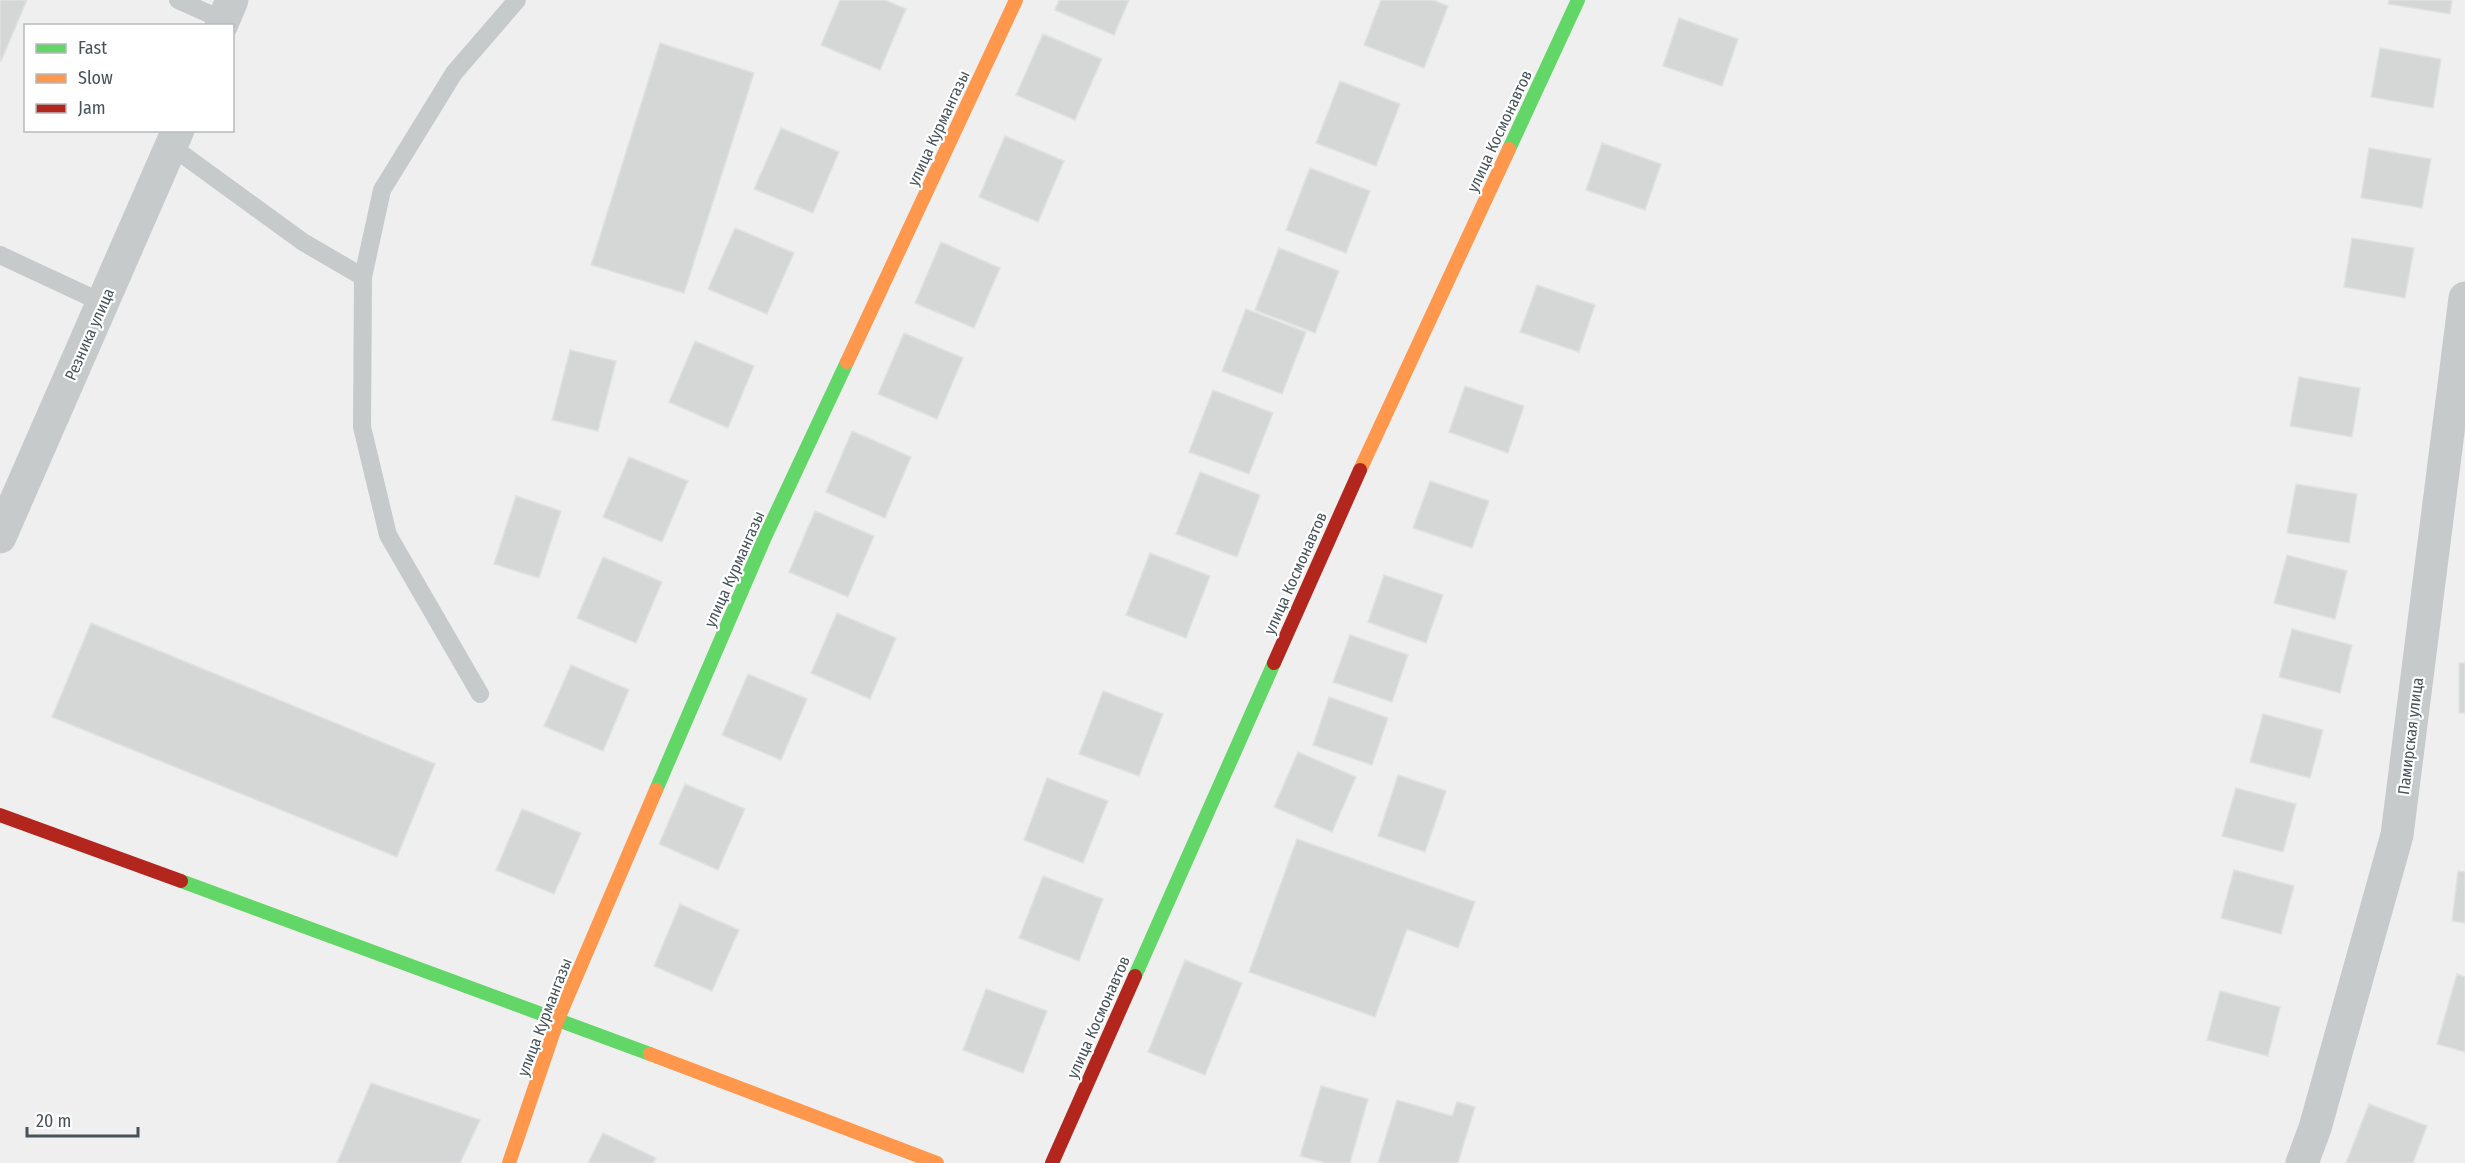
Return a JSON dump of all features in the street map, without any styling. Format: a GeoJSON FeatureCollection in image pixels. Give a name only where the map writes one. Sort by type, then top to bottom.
{"type":"FeatureCollection","features":[{"type":"Feature","properties":{"kind":"street","name":"улица Курмангазы"},"geometry":{"type":"LineString","coordinates":[[509,1163],[558,1018],[765,537],[1016,0]]}},
{"type":"Feature","properties":{"kind":"street","name":"улица Космонавтов"},"geometry":{"type":"LineString","coordinates":[[1052,1163],[1338,518],[1578,0]]}},
{"type":"Feature","properties":{"kind":"street","name":"Резника улица"},"geometry":{"type":"LineString","coordinates":[[0,537],[175,138]]}},
{"type":"Feature","properties":{"kind":"street","name":"Памирская улица"},"geometry":{"type":"LineString","coordinates":[[2302,1163],[2315,1128],[2397,835],[2465,298]]}},
{"type":"Feature","properties":{"kind":"street"},"geometry":{"type":"LineString","coordinates":[[0,815],[558,1018],[937,1163]]}},
{"type":"Feature","properties":{"kind":"lane"},"geometry":{"type":"LineString","coordinates":[[178,0],[225,15]]}},
{"type":"Feature","properties":{"kind":"lane"},"geometry":{"type":"LineString","coordinates":[[480,694],[388,536],[362,426],[363,277],[382,190],[454,73],[517,0]]}},
{"type":"Feature","properties":{"kind":"lane"},"geometry":{"type":"LineString","coordinates":[[175,138],[242,196],[303,242],[363,277]]}},
{"type":"Feature","properties":{"kind":"lane"},"geometry":{"type":"LineString","coordinates":[[0,255],[103,303]]}},
{"type":"Feature","properties":{"kind":"building"},"geometry":{"type":"Polygon","coordinates":[[[0,0],[27,0],[1,61],[0,60],[0,0]]]}},
{"type":"Feature","properties":{"kind":"building"},"geometry":{"type":"Polygon","coordinates":[[[840,0],[885,0],[906,9],[880,70],[821,45],[840,0]]]}},
{"type":"Feature","properties":{"kind":"building"},"geometry":{"type":"Polygon","coordinates":[[[1059,0],[1129,0],[1114,35],[1055,10],[1059,0]]]}},
{"type":"Feature","properties":{"kind":"building"},"geometry":{"type":"Polygon","coordinates":[[[1381,0],[1433,0],[1448,6],[1424,68],[1364,45],[1381,0]]]}},
{"type":"Feature","properties":{"kind":"building"},"geometry":{"type":"Polygon","coordinates":[[[2389,0],[2452,0],[2450,14],[2388,4],[2389,0]]]}},
{"type":"Feature","properties":{"kind":"building"},"geometry":{"type":"Polygon","coordinates":[[[1679,18],[1738,39],[1722,86],[1663,66],[1679,18]]]}},
{"type":"Feature","properties":{"kind":"building"},"geometry":{"type":"Polygon","coordinates":[[[1043,34],[1102,59],[1075,120],[1016,95],[1043,34]]]}},
{"type":"Feature","properties":{"kind":"building"},"geometry":{"type":"Polygon","coordinates":[[[660,43],[754,73],[684,293],[591,265],[660,43]]]}},
{"type":"Feature","properties":{"kind":"building"},"geometry":{"type":"Polygon","coordinates":[[[2380,48],[2441,59],[2433,108],[2371,97],[2380,48]]]}},
{"type":"Feature","properties":{"kind":"building"},"geometry":{"type":"Polygon","coordinates":[[[1340,81],[1400,104],[1376,166],[1316,143],[1340,81]]]}},
{"type":"Feature","properties":{"kind":"building"},"geometry":{"type":"Polygon","coordinates":[[[781,128],[839,152],[813,213],[754,189],[781,128]]]}},
{"type":"Feature","properties":{"kind":"building"},"geometry":{"type":"Polygon","coordinates":[[[1005,136],[1064,161],[1038,222],[979,197],[1005,136]]]}},
{"type":"Feature","properties":{"kind":"building"},"geometry":{"type":"Polygon","coordinates":[[[1602,143],[1661,164],[1645,210],[1586,190],[1602,143]]]}},
{"type":"Feature","properties":{"kind":"building"},"geometry":{"type":"Polygon","coordinates":[[[2369,148],[2431,159],[2422,208],[2361,198],[2369,148]]]}},
{"type":"Feature","properties":{"kind":"building"},"geometry":{"type":"Polygon","coordinates":[[[1310,168],[1370,191],[1346,253],[1286,230],[1310,168]]]}},
{"type":"Feature","properties":{"kind":"building"},"geometry":{"type":"Polygon","coordinates":[[[735,228],[794,253],[767,314],[708,289],[735,228]]]}},
{"type":"Feature","properties":{"kind":"building"},"geometry":{"type":"Polygon","coordinates":[[[2352,238],[2414,248],[2405,298],[2344,287],[2352,238]]]}},
{"type":"Feature","properties":{"kind":"building"},"geometry":{"type":"Polygon","coordinates":[[[941,242],[1000,268],[974,328],[915,303],[941,242]]]}},
{"type":"Feature","properties":{"kind":"building"},"geometry":{"type":"Polygon","coordinates":[[[1279,248],[1339,271],[1315,333],[1255,310],[1279,248]]]}},
{"type":"Feature","properties":{"kind":"building"},"geometry":{"type":"Polygon","coordinates":[[[1537,285],[1595,305],[1579,352],[1520,332],[1537,285]]]}},
{"type":"Feature","properties":{"kind":"building"},"geometry":{"type":"Polygon","coordinates":[[[1246,309],[1306,332],[1282,394],[1222,371],[1246,309]]]}},
{"type":"Feature","properties":{"kind":"building"},"geometry":{"type":"Polygon","coordinates":[[[904,333],[963,358],[937,419],[878,394],[904,333]]]}},
{"type":"Feature","properties":{"kind":"building"},"geometry":{"type":"Polygon","coordinates":[[[695,341],[754,366],[728,428],[669,402],[695,341]]]}},
{"type":"Feature","properties":{"kind":"building"},"geometry":{"type":"Polygon","coordinates":[[[570,350],[616,361],[598,431],[552,420],[570,350]]]}},
{"type":"Feature","properties":{"kind":"building"},"geometry":{"type":"Polygon","coordinates":[[[2299,377],[2360,388],[2352,437],[2290,426],[2299,377]]]}},
{"type":"Feature","properties":{"kind":"building"},"geometry":{"type":"Polygon","coordinates":[[[1465,386],[1524,406],[1508,453],[1449,432],[1465,386]]]}},
{"type":"Feature","properties":{"kind":"building"},"geometry":{"type":"Polygon","coordinates":[[[1213,390],[1273,413],[1249,474],[1189,452],[1213,390]]]}},
{"type":"Feature","properties":{"kind":"building"},"geometry":{"type":"Polygon","coordinates":[[[852,431],[911,457],[885,518],[826,492],[852,431]]]}},
{"type":"Feature","properties":{"kind":"building"},"geometry":{"type":"Polygon","coordinates":[[[629,457],[688,481],[662,542],[603,517],[629,457]]]}},
{"type":"Feature","properties":{"kind":"building"},"geometry":{"type":"Polygon","coordinates":[[[1200,472],[1260,495],[1237,557],[1176,534],[1200,472]]]}},
{"type":"Feature","properties":{"kind":"building"},"geometry":{"type":"Polygon","coordinates":[[[1430,481],[1489,501],[1472,548],[1413,528],[1430,481]]]}},
{"type":"Feature","properties":{"kind":"building"},"geometry":{"type":"Polygon","coordinates":[[[2296,484],[2357,494],[2349,543],[2287,533],[2296,484]]]}},
{"type":"Feature","properties":{"kind":"building"},"geometry":{"type":"Polygon","coordinates":[[[516,496],[561,511],[539,578],[494,564],[516,496]]]}},
{"type":"Feature","properties":{"kind":"building"},"geometry":{"type":"Polygon","coordinates":[[[815,511],[874,536],[848,597],[789,572],[815,511]]]}},
{"type":"Feature","properties":{"kind":"building"},"geometry":{"type":"Polygon","coordinates":[[[1150,553],[1210,576],[1186,638],[1126,615],[1150,553]]]}},
{"type":"Feature","properties":{"kind":"building"},"geometry":{"type":"Polygon","coordinates":[[[2287,555],[2347,571],[2335,619],[2274,603],[2287,555]]]}},
{"type":"Feature","properties":{"kind":"building"},"geometry":{"type":"Polygon","coordinates":[[[603,557],[662,582],[636,643],[577,618],[603,557]]]}},
{"type":"Feature","properties":{"kind":"building"},"geometry":{"type":"Polygon","coordinates":[[[1384,575],[1443,595],[1426,643],[1368,622],[1384,575]]]}},
{"type":"Feature","properties":{"kind":"building"},"geometry":{"type":"Polygon","coordinates":[[[837,613],[896,638],[870,699],[811,673],[837,613]]]}},
{"type":"Feature","properties":{"kind":"building"},"geometry":{"type":"Polygon","coordinates":[[[91,623],[435,764],[397,857],[52,717],[91,623]]]}},
{"type":"Feature","properties":{"kind":"building"},"geometry":{"type":"Polygon","coordinates":[[[2292,629],[2352,645],[2340,693],[2279,677],[2292,629]]]}},
{"type":"Feature","properties":{"kind":"building"},"geometry":{"type":"Polygon","coordinates":[[[1350,635],[1408,655],[1392,702],[1333,682],[1350,635]]]}},
{"type":"Feature","properties":{"kind":"building"},"geometry":{"type":"Polygon","coordinates":[[[2459,663],[2465,663],[2465,713],[2459,713],[2459,663]]]}},
{"type":"Feature","properties":{"kind":"building"},"geometry":{"type":"Polygon","coordinates":[[[571,665],[629,690],[603,751],[544,726],[571,665]]]}},
{"type":"Feature","properties":{"kind":"building"},"geometry":{"type":"Polygon","coordinates":[[[748,674],[807,699],[781,760],[722,735],[748,674]]]}},
{"type":"Feature","properties":{"kind":"building"},"geometry":{"type":"Polygon","coordinates":[[[1103,691],[1163,714],[1139,776],[1079,754],[1103,691]]]}},
{"type":"Feature","properties":{"kind":"building"},"geometry":{"type":"Polygon","coordinates":[[[1329,697],[1388,718],[1372,765],[1313,745],[1329,697]]]}},
{"type":"Feature","properties":{"kind":"building"},"geometry":{"type":"Polygon","coordinates":[[[2263,714],[2323,730],[2310,778],[2250,762],[2263,714]]]}},
{"type":"Feature","properties":{"kind":"building"},"geometry":{"type":"Polygon","coordinates":[[[1298,752],[1356,777],[1332,832],[1274,807],[1298,752]]]}},
{"type":"Feature","properties":{"kind":"building"},"geometry":{"type":"Polygon","coordinates":[[[1398,775],[1446,791],[1425,852],[1378,836],[1398,775]]]}},
{"type":"Feature","properties":{"kind":"building"},"geometry":{"type":"Polygon","coordinates":[[[1047,778],[1108,801],[1083,863],[1024,840],[1047,778]]]}},
{"type":"Feature","properties":{"kind":"building"},"geometry":{"type":"Polygon","coordinates":[[[685,784],[745,809],[718,870],[659,844],[685,784]]]}},
{"type":"Feature","properties":{"kind":"building"},"geometry":{"type":"Polygon","coordinates":[[[2236,788],[2296,804],[2283,852],[2222,836],[2236,788]]]}},
{"type":"Feature","properties":{"kind":"building"},"geometry":{"type":"Polygon","coordinates":[[[522,809],[581,833],[554,894],[496,870],[522,809]]]}},
{"type":"Feature","properties":{"kind":"building"},"geometry":{"type":"Polygon","coordinates":[[[1297,839],[1475,902],[1458,948],[1407,929],[1375,1017],[1249,972],[1297,839]]]}},
{"type":"Feature","properties":{"kind":"building"},"geometry":{"type":"Polygon","coordinates":[[[2234,870],[2294,886],[2281,934],[2221,918],[2234,870]]]}},
{"type":"Feature","properties":{"kind":"building"},"geometry":{"type":"Polygon","coordinates":[[[2458,871],[2465,872],[2465,923],[2452,921],[2458,871]]]}},
{"type":"Feature","properties":{"kind":"building"},"geometry":{"type":"Polygon","coordinates":[[[1043,876],[1103,899],[1079,961],[1019,938],[1043,876]]]}},
{"type":"Feature","properties":{"kind":"building"},"geometry":{"type":"Polygon","coordinates":[[[680,904],[739,930],[712,991],[654,966],[680,904]]]}},
{"type":"Feature","properties":{"kind":"building"},"geometry":{"type":"Polygon","coordinates":[[[1185,960],[1242,983],[1205,1075],[1148,1052],[1185,960]]]}},
{"type":"Feature","properties":{"kind":"building"},"geometry":{"type":"Polygon","coordinates":[[[2457,974],[2465,977],[2465,1052],[2437,1044],[2457,974]]]}},
{"type":"Feature","properties":{"kind":"building"},"geometry":{"type":"Polygon","coordinates":[[[986,989],[1047,1011],[1023,1073],[963,1050],[986,989]]]}},
{"type":"Feature","properties":{"kind":"building"},"geometry":{"type":"Polygon","coordinates":[[[2220,991],[2280,1007],[2268,1056],[2207,1040],[2220,991]]]}},
{"type":"Feature","properties":{"kind":"building"},"geometry":{"type":"Polygon","coordinates":[[[371,1083],[480,1120],[460,1163],[337,1163],[371,1083]]]}},
{"type":"Feature","properties":{"kind":"building"},"geometry":{"type":"Polygon","coordinates":[[[1321,1086],[1368,1099],[1350,1163],[1326,1163],[1300,1156],[1321,1086]]]}},
{"type":"Feature","properties":{"kind":"building"},"geometry":{"type":"Polygon","coordinates":[[[1397,1100],[1452,1116],[1457,1102],[1475,1107],[1458,1163],[1378,1163],[1397,1100]]]}},
{"type":"Feature","properties":{"kind":"building"},"geometry":{"type":"Polygon","coordinates":[[[2369,1104],[2427,1126],[2413,1163],[2346,1163],[2369,1104]]]}},
{"type":"Feature","properties":{"kind":"building"},"geometry":{"type":"Polygon","coordinates":[[[603,1133],[656,1158],[653,1163],[588,1163],[603,1133]]]}},
{"type":"Feature","properties":{"kind":"traffic: fast"},"geometry":{"type":"LineString","coordinates":[[1509,149],[1578,0]]}},
{"type":"Feature","properties":{"kind":"traffic: fast"},"geometry":{"type":"LineString","coordinates":[[656,790],[765,537],[847,362]]}},
{"type":"Feature","properties":{"kind":"traffic: fast"},"geometry":{"type":"LineString","coordinates":[[1135,976],[1274,663]]}},
{"type":"Feature","properties":{"kind":"traffic: fast"},"geometry":{"type":"LineString","coordinates":[[181,881],[650,1054]]}},
{"type":"Feature","properties":{"kind":"traffic: slow"},"geometry":{"type":"LineString","coordinates":[[847,362],[1016,0]]}},
{"type":"Feature","properties":{"kind":"traffic: slow"},"geometry":{"type":"LineString","coordinates":[[1360,470],[1509,149]]}},
{"type":"Feature","properties":{"kind":"traffic: slow"},"geometry":{"type":"LineString","coordinates":[[509,1163],[558,1019],[656,790]]}},
{"type":"Feature","properties":{"kind":"traffic: slow"},"geometry":{"type":"LineString","coordinates":[[650,1054],[937,1163]]}},
{"type":"Feature","properties":{"kind":"traffic: jam"},"geometry":{"type":"LineString","coordinates":[[1274,663],[1360,470]]}},
{"type":"Feature","properties":{"kind":"traffic: jam"},"geometry":{"type":"LineString","coordinates":[[0,815],[181,881]]}},
{"type":"Feature","properties":{"kind":"traffic: jam"},"geometry":{"type":"LineString","coordinates":[[1052,1163],[1135,976]]}}]}
